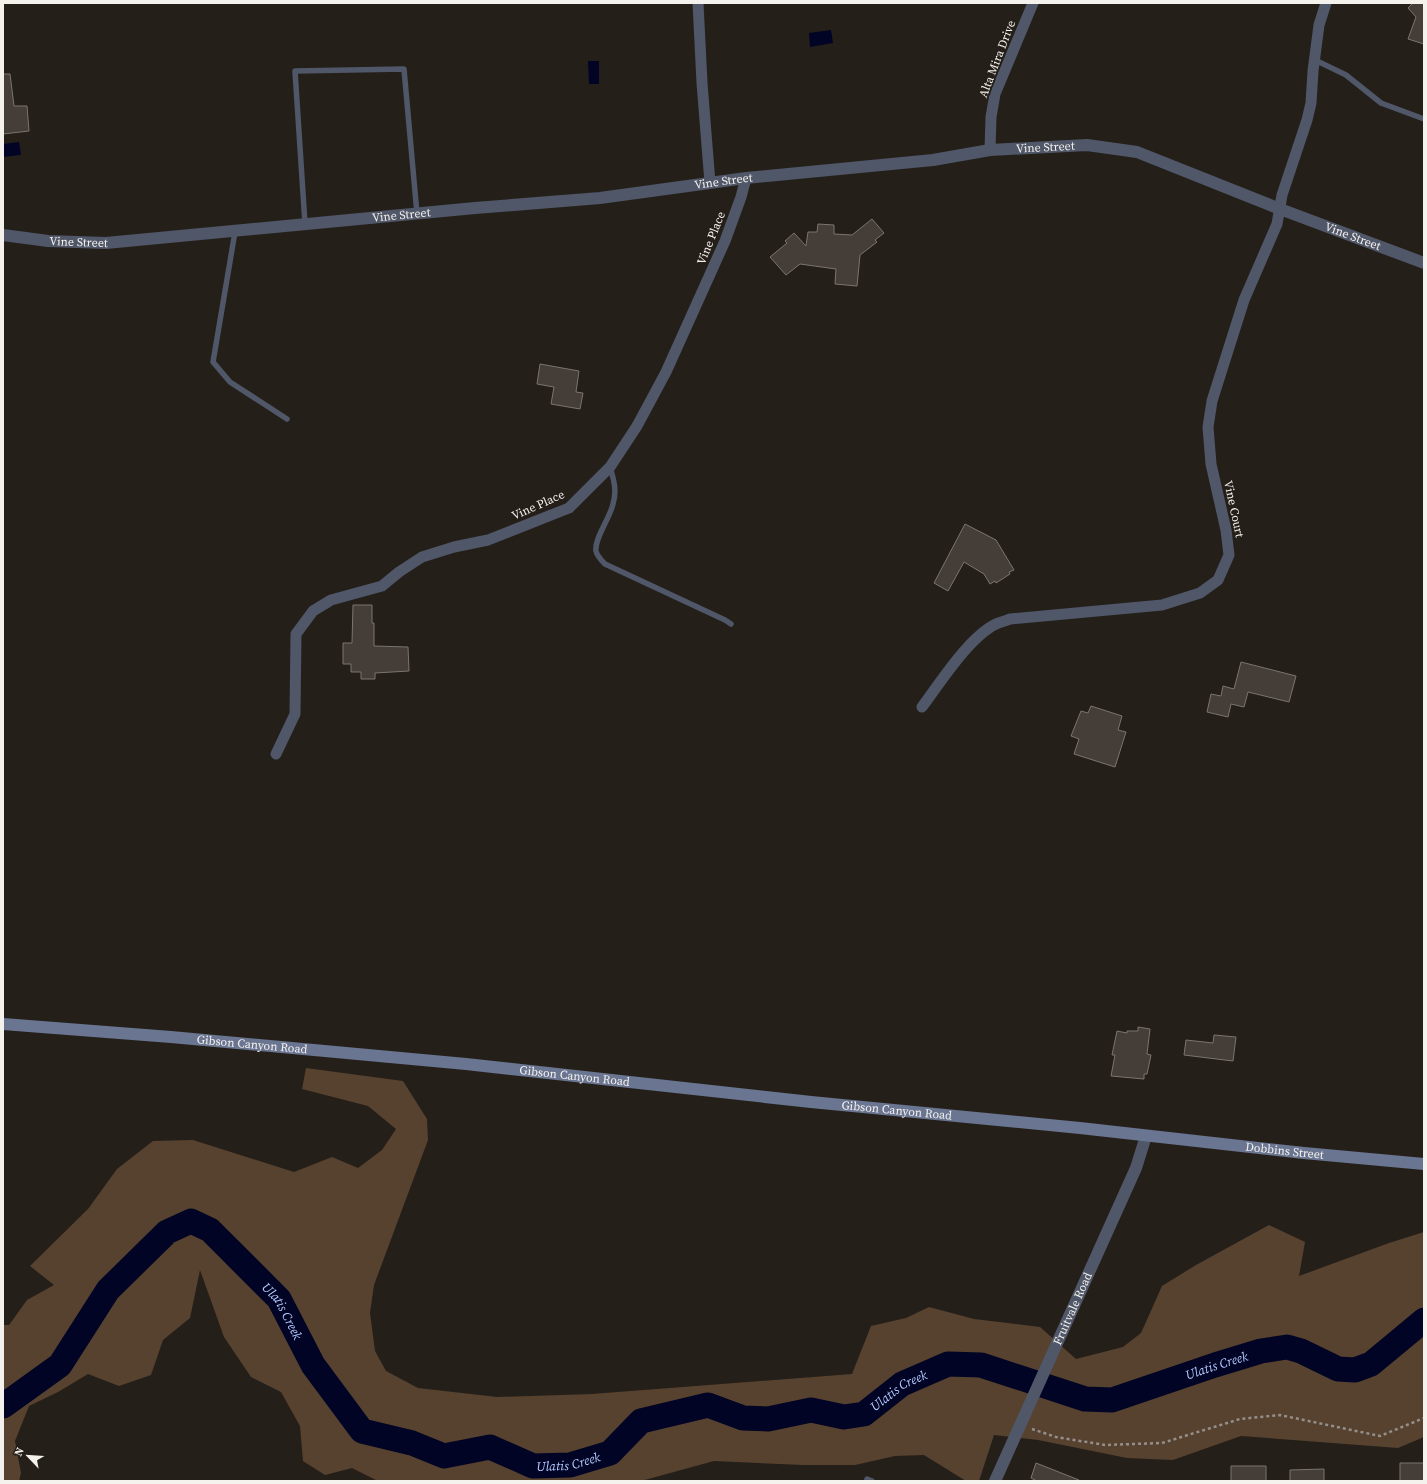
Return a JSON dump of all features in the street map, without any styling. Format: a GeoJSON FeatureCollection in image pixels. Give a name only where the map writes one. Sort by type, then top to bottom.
{"type":"FeatureCollection","features":[{"type":"Feature","properties":{"kind":"main road","name":"Gibson Canyon Road"},"geometry":{"type":"LineString","coordinates":[[3,1024],[171,1037],[466,1064],[803,1101],[1146,1136]]}},
{"type":"Feature","properties":{"kind":"main road","name":"Dobbins Street"},"geometry":{"type":"LineString","coordinates":[[1146,1136],[1424,1164]]}},
{"type":"Feature","properties":{"kind":"street"},"geometry":{"type":"LineString","coordinates":[[698,3],[702,83],[710,183]]}},
{"type":"Feature","properties":{"kind":"street","name":"Alta Mira Drive"},"geometry":{"type":"LineString","coordinates":[[990,150],[991,118],[995,94],[1033,3]]}},
{"type":"Feature","properties":{"kind":"street","name":"Vine Court"},"geometry":{"type":"LineString","coordinates":[[922,707],[955,662],[975,640],[995,625],[1010,619],[1162,605],[1200,594],[1218,580],[1229,554],[1226,530],[1211,464],[1208,427],[1212,401],[1244,300],[1277,224],[1282,195],[1307,120],[1311,103],[1319,26],[1326,3]]}},
{"type":"Feature","properties":{"kind":"street","name":"Vine Street"},"geometry":{"type":"LineString","coordinates":[[3,235],[48,241],[106,243],[600,198],[746,178],[933,160],[990,150],[1087,145],[1137,152],[1280,209],[1424,263]]}},
{"type":"Feature","properties":{"kind":"street","name":"Vine Place"},"geometry":{"type":"LineString","coordinates":[[276,754],[295,714],[296,634],[312,611],[331,600],[382,586],[399,572],[422,557],[454,547],[488,540],[569,508],[610,467],[637,426],[666,372],[725,241],[741,197],[746,178]]}},
{"type":"Feature","properties":{"kind":"street","name":"Fruitvale Road"},"geometry":{"type":"LineString","coordinates":[[995,1481],[1136,1168],[1146,1136]]}},
{"type":"Feature","properties":{"kind":"lane"},"geometry":{"type":"LineString","coordinates":[[1315,60],[1346,75],[1381,103],[1424,119]]}},
{"type":"Feature","properties":{"kind":"lane"},"geometry":{"type":"LineString","coordinates":[[305,225],[295,71],[404,69],[417,214]]}},
{"type":"Feature","properties":{"kind":"lane"},"geometry":{"type":"LineString","coordinates":[[235,232],[213,362],[230,382],[287,419]]}},
{"type":"Feature","properties":{"kind":"lane"},"geometry":{"type":"LineString","coordinates":[[610,467],[616,488],[614,503],[609,518],[597,541],[596,550],[604,564],[731,624]]}},
{"type":"Feature","properties":{"kind":"path"},"geometry":{"type":"LineString","coordinates":[[1020,1425],[1056,1437],[1105,1445],[1162,1443],[1240,1419],[1280,1415],[1380,1436],[1424,1418]]}},
{"type":"Feature","properties":{"kind":"shaded area"},"geometry":{"type":"Polygon","coordinates":[[[306,1068],[403,1081],[427,1119],[428,1140],[374,1285],[370,1313],[375,1351],[386,1371],[418,1388],[497,1397],[592,1394],[852,1374],[871,1326],[906,1318],[929,1307],[974,1319],[1040,1327],[1076,1359],[1123,1347],[1141,1333],[1162,1286],[1196,1265],[1269,1225],[1305,1242],[1299,1276],[1389,1243],[1424,1232],[1424,1437],[1398,1448],[1241,1436],[1173,1460],[1127,1458],[1038,1440],[994,1435],[979,1481],[966,1481],[924,1455],[895,1456],[855,1465],[803,1465],[714,1461],[641,1481],[378,1481],[352,1468],[325,1475],[303,1461],[300,1426],[281,1392],[251,1377],[224,1337],[200,1270],[190,1318],[163,1340],[151,1375],[119,1386],[88,1374],[58,1392],[29,1406],[15,1441],[21,1473],[19,1481],[3,1481],[3,1325],[9,1325],[27,1300],[54,1285],[30,1266],[88,1209],[117,1169],[153,1141],[193,1140],[294,1172],[332,1157],[358,1168],[382,1150],[396,1129],[368,1106],[302,1089],[306,1068]]]}},
{"type":"Feature","properties":{"kind":"water"},"geometry":{"type":"Polygon","coordinates":[[[831,30],[833,43],[810,47],[809,33],[831,30]]]}},
{"type":"Feature","properties":{"kind":"water"},"geometry":{"type":"Polygon","coordinates":[[[588,61],[599,61],[599,84],[589,84],[588,61]]]}},
{"type":"Feature","properties":{"kind":"water"},"geometry":{"type":"Polygon","coordinates":[[[19,142],[21,155],[3,157],[3,144],[19,142]]]}},
{"type":"Feature","properties":{"kind":"building"},"geometry":{"type":"Polygon","coordinates":[[[1413,3],[1424,3],[1424,44],[1408,39],[1416,17],[1408,8],[1413,3]]]}},
{"type":"Feature","properties":{"kind":"building"},"geometry":{"type":"Polygon","coordinates":[[[3,74],[10,74],[14,106],[27,106],[29,131],[3,134],[3,74]]]}},
{"type":"Feature","properties":{"kind":"building"},"geometry":{"type":"Polygon","coordinates":[[[872,219],[884,233],[875,240],[877,242],[860,255],[857,286],[835,284],[836,269],[800,264],[786,275],[770,257],[787,243],[785,241],[794,233],[806,246],[808,232],[817,232],[818,224],[834,225],[834,234],[852,235],[872,219]]]}},
{"type":"Feature","properties":{"kind":"building"},"geometry":{"type":"Polygon","coordinates":[[[540,364],[579,371],[576,392],[583,393],[580,409],[551,404],[554,387],[537,384],[540,364]]]}},
{"type":"Feature","properties":{"kind":"building"},"geometry":{"type":"Polygon","coordinates":[[[965,524],[996,540],[1014,570],[1009,572],[1010,574],[996,583],[995,581],[990,584],[984,574],[964,562],[948,591],[934,583],[965,524]]]}},
{"type":"Feature","properties":{"kind":"building"},"geometry":{"type":"Polygon","coordinates":[[[353,605],[372,605],[374,646],[408,647],[409,671],[375,673],[375,679],[361,679],[361,672],[351,672],[351,664],[343,664],[343,643],[352,643],[353,605]]]}},
{"type":"Feature","properties":{"kind":"building"},"geometry":{"type":"Polygon","coordinates":[[[1241,662],[1296,676],[1289,702],[1248,692],[1244,707],[1231,704],[1228,717],[1207,712],[1211,694],[1221,696],[1223,686],[1234,689],[1241,662]]]}},
{"type":"Feature","properties":{"kind":"building"},"geometry":{"type":"Polygon","coordinates":[[[1091,706],[1122,716],[1118,730],[1126,732],[1115,767],[1074,754],[1079,739],[1071,736],[1081,711],[1088,713],[1091,706]]]}},
{"type":"Feature","properties":{"kind":"building"},"geometry":{"type":"Polygon","coordinates":[[[1138,1027],[1150,1029],[1147,1054],[1151,1055],[1147,1074],[1144,1074],[1144,1079],[1111,1076],[1115,1055],[1112,1055],[1117,1031],[1127,1033],[1127,1031],[1138,1031],[1138,1027]]]}},
{"type":"Feature","properties":{"kind":"building"},"geometry":{"type":"Polygon","coordinates":[[[1214,1035],[1236,1037],[1233,1061],[1184,1055],[1186,1040],[1213,1043],[1214,1035]]]}},
{"type":"Feature","properties":{"kind":"building"},"geometry":{"type":"Polygon","coordinates":[[[1036,1463],[1079,1481],[1037,1481],[1031,1478],[1036,1463]]]}},
{"type":"Feature","properties":{"kind":"building"},"geometry":{"type":"Polygon","coordinates":[[[1400,1463],[1424,1463],[1424,1481],[1400,1481],[1400,1463]]]}},
{"type":"Feature","properties":{"kind":"building"},"geometry":{"type":"Polygon","coordinates":[[[1231,1466],[1266,1466],[1266,1481],[1231,1481],[1231,1466]]]}},
{"type":"Feature","properties":{"kind":"building"},"geometry":{"type":"Polygon","coordinates":[[[1324,1469],[1324,1481],[1290,1481],[1290,1470],[1324,1469]]]}},
{"type":"Feature","properties":{"kind":"waterway","name":"Ulatis Creek"},"geometry":{"type":"LineString","coordinates":[[3,1406],[60,1365],[108,1290],[167,1232],[191,1221],[210,1230],[279,1299],[313,1365],[362,1431],[412,1443],[444,1456],[490,1447],[533,1466],[570,1465],[610,1453],[641,1421],[708,1405],[743,1418],[768,1419],[811,1410],[844,1417],[864,1414],[902,1384],[948,1364],[981,1365],[1085,1399],[1112,1400],[1261,1351],[1287,1347],[1301,1351],[1338,1369],[1355,1370],[1371,1364],[1424,1320]]}}]}
